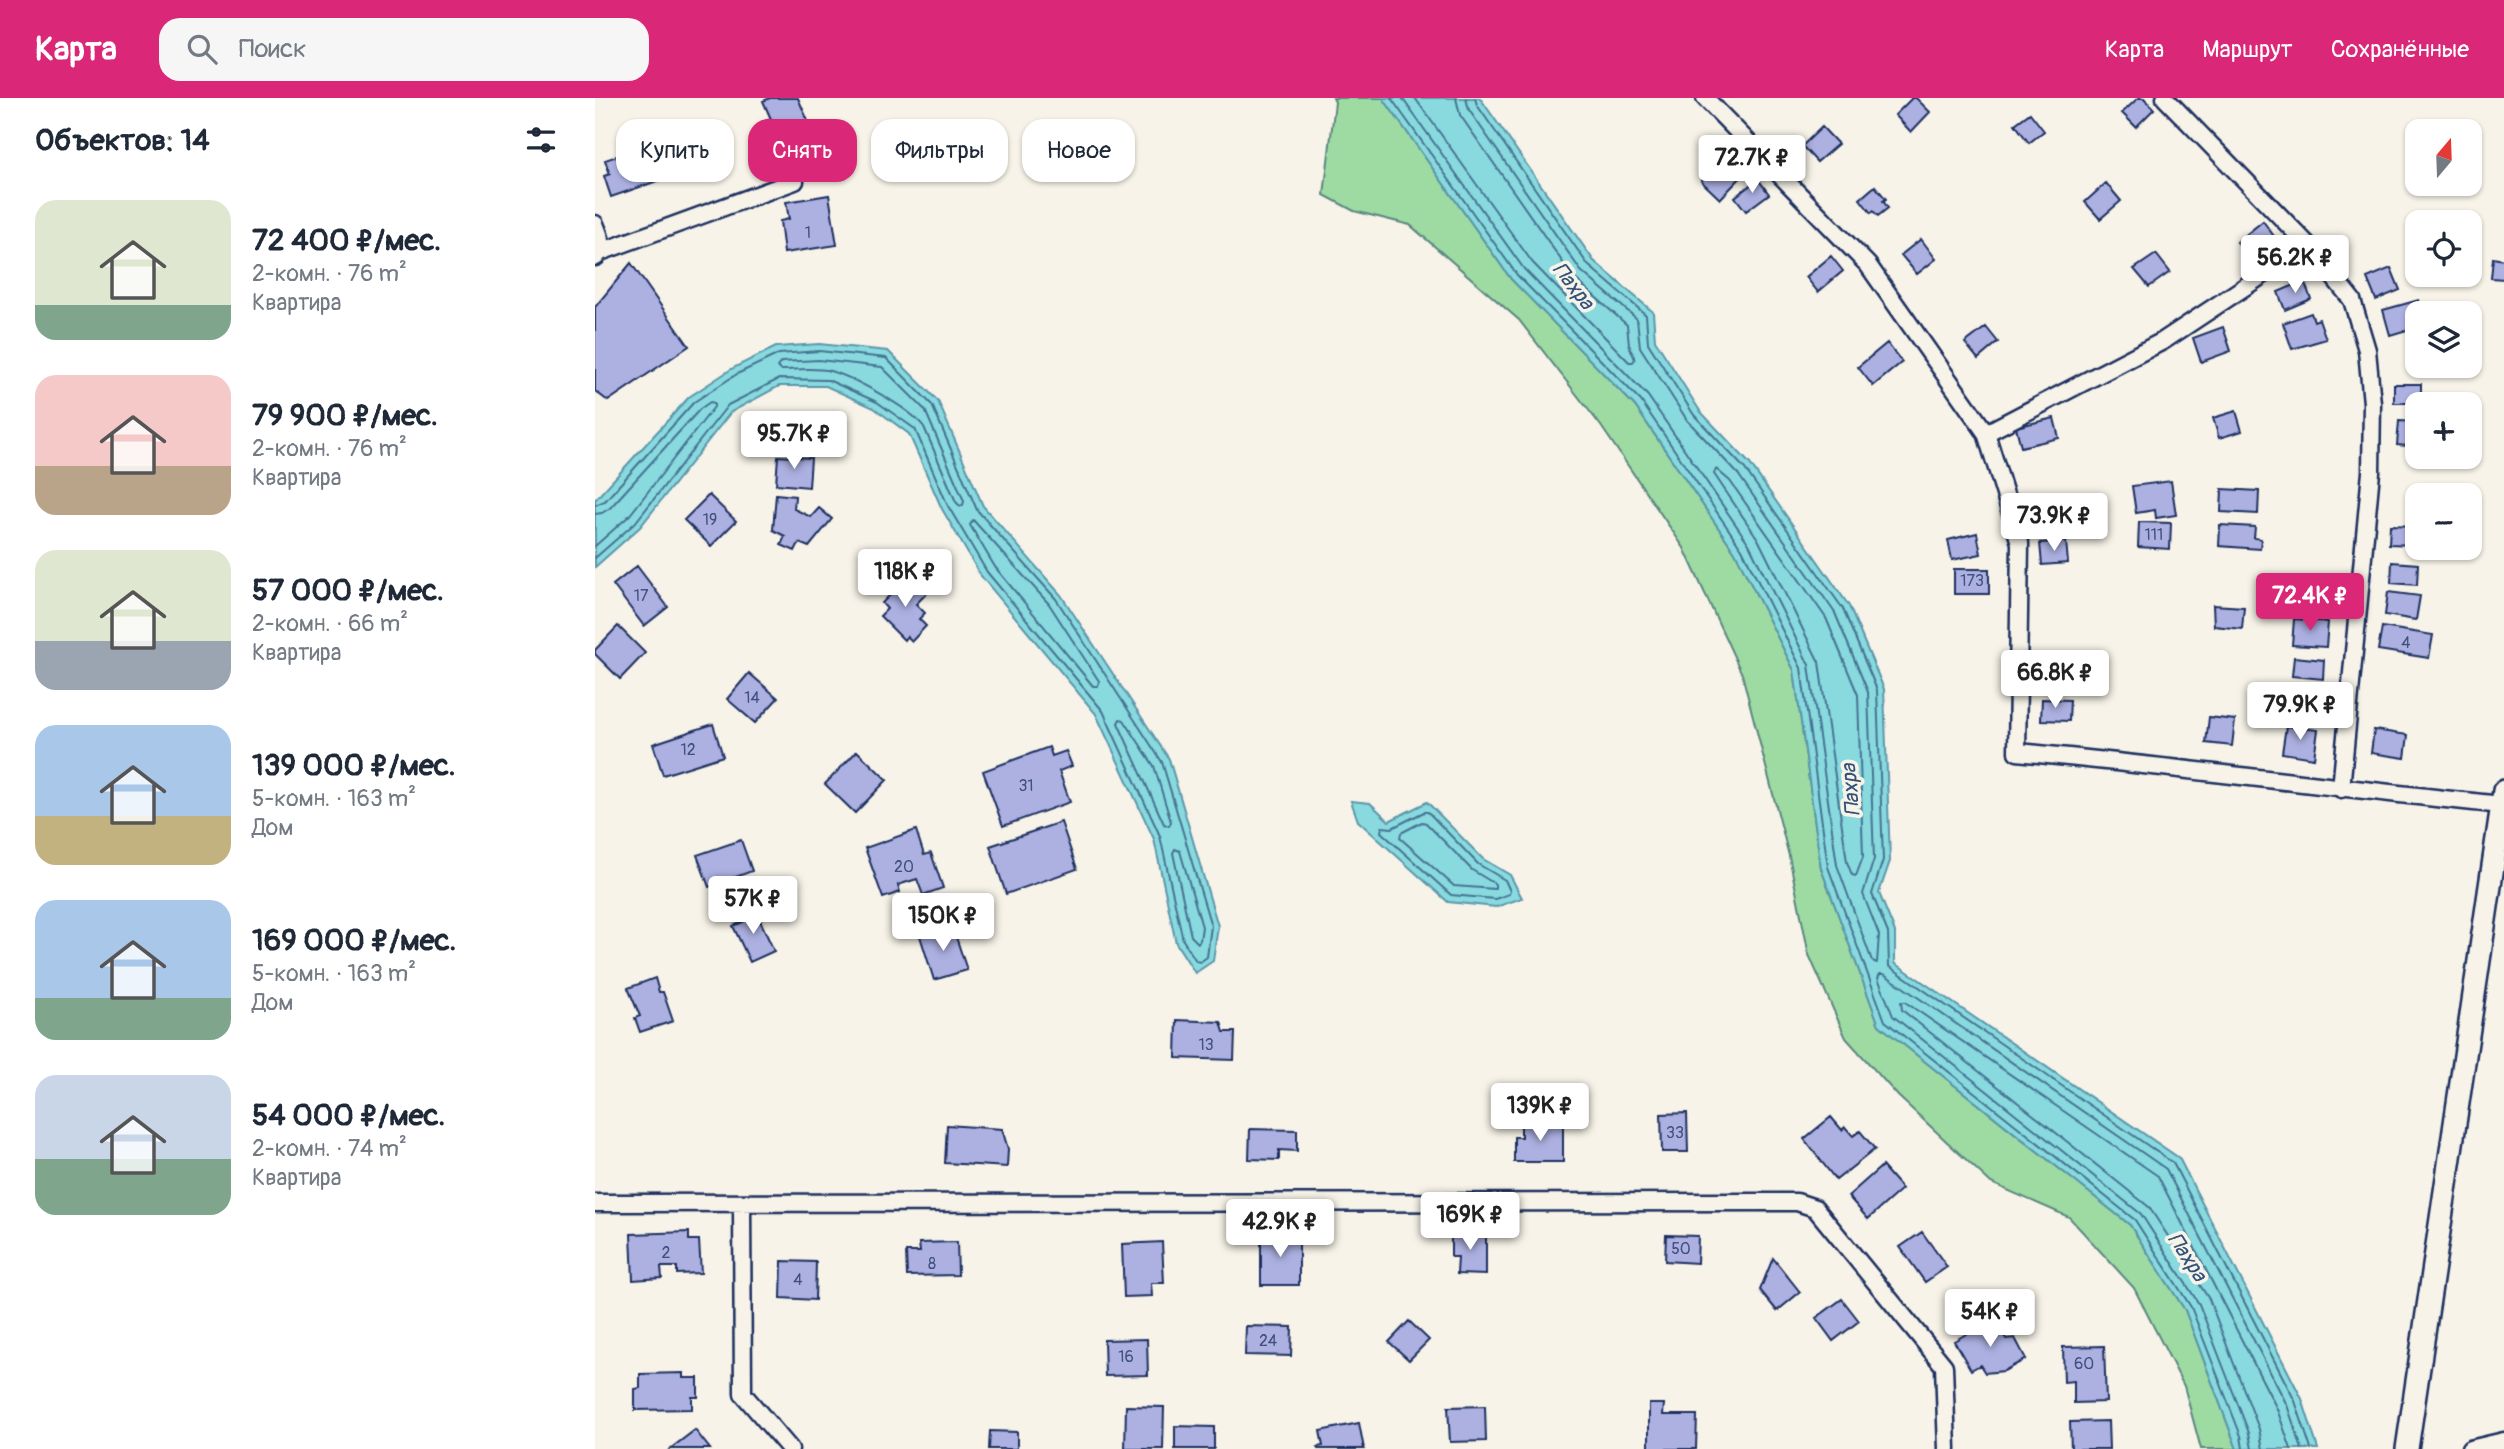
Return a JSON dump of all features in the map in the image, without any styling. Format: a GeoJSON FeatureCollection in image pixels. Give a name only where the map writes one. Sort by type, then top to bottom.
{"type":"FeatureCollection","features":[{"type":"Feature","properties":{"kind":"main road"},"geometry":{"type":"LineString","coordinates":[[2407,1449],[2503,798]]}},
{"type":"Feature","properties":{"kind":"street"},"geometry":{"type":"LineString","coordinates":[[1705,98],[1868,265],[1986,433],[2019,543],[2017,752],[2186,768],[2341,789],[2503,798]]}},
{"type":"Feature","properties":{"kind":"street"},"geometry":{"type":"LineString","coordinates":[[2165,98],[2308,245],[2352,300],[2367,350],[2372,403],[2371,472],[2341,789]]}},
{"type":"Feature","properties":{"kind":"street"},"geometry":{"type":"LineString","coordinates":[[597,255],[792,182]]}},
{"type":"Feature","properties":{"kind":"street"},"geometry":{"type":"LineString","coordinates":[[595,224],[601,240],[597,255]]}},
{"type":"Feature","properties":{"kind":"street"},"geometry":{"type":"LineString","coordinates":[[1986,433],[2163,341],[2308,245]]}},
{"type":"Feature","properties":{"kind":"street"},"geometry":{"type":"LineString","coordinates":[[595,1203],[1797,1202],[1815,1208],[1944,1366],[1947,1449]]}},
{"type":"Feature","properties":{"kind":"street"},"geometry":{"type":"LineString","coordinates":[[742,1203],[743,1394],[790,1449]]}},
{"type":"Feature","properties":{"kind":"street"},"geometry":{"type":"LineString","coordinates":[[2470,1449],[2504,1441]]}},
{"type":"Feature","properties":{"kind":"green space"},"geometry":{"type":"Polygon","coordinates":[[[1333,98],[1383,98],[1511,279],[1635,406],[1735,552],[1794,670],[1821,868],[1879,1025],[2130,1225],[2185,1310],[2237,1449],[2201,1449],[2184,1386],[2134,1288],[2069,1217],[1991,1183],[1898,1096],[1846,1038],[1809,955],[1789,856],[1742,674],[1684,548],[1601,426],[1519,320],[1410,225],[1354,211],[1324,195],[1335,102],[1333,98]]]}},
{"type":"Feature","properties":{"kind":"water","name":"Пахра"},"geometry":{"type":"Polygon","coordinates":[[[1383,98],[1480,98],[1594,261],[1653,312],[1655,340],[1700,411],[1750,464],[1849,606],[1884,689],[1890,861],[1879,893],[1895,932],[1895,963],[2179,1158],[2302,1399],[2318,1449],[2237,1449],[2185,1310],[2130,1225],[1879,1025],[1821,868],[1794,670],[1735,552],[1635,406],[1511,279],[1383,98]]]}},
{"type":"Feature","properties":{"kind":"water"},"geometry":{"type":"Polygon","coordinates":[[[819,344],[888,351],[938,401],[983,506],[1061,595],[1169,759],[1218,926],[1213,961],[1195,973],[1176,943],[1154,839],[1096,714],[981,576],[942,509],[909,434],[874,408],[826,386],[779,386],[731,412],[640,527],[595,567],[595,500],[689,397],[733,368],[776,347],[819,344]]]}},
{"type":"Feature","properties":{"kind":"water"},"geometry":{"type":"Polygon","coordinates":[[[1351,801],[1370,803],[1389,821],[1427,802],[1483,859],[1510,875],[1522,898],[1496,907],[1448,902],[1358,821],[1351,801]]]}},
{"type":"Feature","properties":{"kind":"building"},"geometry":{"type":"Polygon","coordinates":[[[770,98],[798,98],[807,119],[771,119],[763,101],[770,98]]]}},
{"type":"Feature","properties":{"kind":"building"},"geometry":{"type":"Polygon","coordinates":[[[1912,98],[1916,98],[1930,112],[1911,132],[1895,115],[1912,98]]]}},
{"type":"Feature","properties":{"kind":"building"},"geometry":{"type":"Polygon","coordinates":[[[2138,98],[2144,98],[2154,109],[2136,127],[2122,113],[2138,98]]]}},
{"type":"Feature","properties":{"kind":"building"},"geometry":{"type":"Polygon","coordinates":[[[2030,113],[2044,131],[2029,143],[2015,124],[2030,113]]]}},
{"type":"Feature","properties":{"kind":"building"},"geometry":{"type":"Polygon","coordinates":[[[1822,127],[1838,144],[1817,162],[1802,146],[1822,127]]]}},
{"type":"Feature","properties":{"kind":"building"},"geometry":{"type":"Polygon","coordinates":[[[1728,152],[1747,171],[1720,199],[1701,181],[1728,152]]]}},
{"type":"Feature","properties":{"kind":"building"},"geometry":{"type":"Polygon","coordinates":[[[616,156],[616,182],[654,182],[611,197],[604,176],[610,174],[605,160],[616,156]]]}},
{"type":"Feature","properties":{"kind":"building"},"geometry":{"type":"Polygon","coordinates":[[[1758,179],[1769,194],[1746,211],[1735,197],[1758,179]]]}},
{"type":"Feature","properties":{"kind":"building"},"geometry":{"type":"Polygon","coordinates":[[[2106,183],[2121,201],[2100,219],[2085,202],[2106,183]]]}},
{"type":"Feature","properties":{"kind":"building"},"geometry":{"type":"Polygon","coordinates":[[[1875,186],[1886,199],[1883,201],[1888,208],[1878,216],[1873,211],[1871,213],[1860,199],[1875,186]]]}},
{"type":"Feature","properties":{"kind":"building"},"geometry":{"type":"Polygon","coordinates":[[[829,195],[837,245],[784,253],[780,221],[789,219],[786,202],[829,195]]]}},
{"type":"Feature","properties":{"kind":"building"},"geometry":{"type":"Polygon","coordinates":[[[2263,221],[2276,239],[2250,259],[2237,242],[2263,221]]]}},
{"type":"Feature","properties":{"kind":"building"},"geometry":{"type":"Polygon","coordinates":[[[1921,239],[1936,259],[1917,274],[1901,255],[1921,239]]]}},
{"type":"Feature","properties":{"kind":"building"},"geometry":{"type":"Polygon","coordinates":[[[2156,254],[2170,272],[2149,287],[2134,269],[2156,254]]]}},
{"type":"Feature","properties":{"kind":"building"},"geometry":{"type":"Polygon","coordinates":[[[1831,256],[1843,271],[1818,292],[1806,277],[1831,256]]]}},
{"type":"Feature","properties":{"kind":"building"},"geometry":{"type":"Polygon","coordinates":[[[2493,258],[2504,260],[2504,279],[2491,278],[2493,258]]]}},
{"type":"Feature","properties":{"kind":"building"},"geometry":{"type":"Polygon","coordinates":[[[631,263],[689,346],[608,401],[595,391],[595,307],[631,263]]]}},
{"type":"Feature","properties":{"kind":"building"},"geometry":{"type":"Polygon","coordinates":[[[2391,268],[2400,290],[2376,300],[2367,278],[2391,268]]]}},
{"type":"Feature","properties":{"kind":"building"},"geometry":{"type":"Polygon","coordinates":[[[2304,281],[2311,299],[2285,310],[2278,292],[2304,281]]]}},
{"type":"Feature","properties":{"kind":"building"},"geometry":{"type":"Polygon","coordinates":[[[2405,304],[2405,331],[2390,335],[2383,310],[2405,304]]]}},
{"type":"Feature","properties":{"kind":"building"},"geometry":{"type":"Polygon","coordinates":[[[2311,313],[2314,321],[2319,319],[2326,339],[2292,349],[2283,323],[2311,313]]]}},
{"type":"Feature","properties":{"kind":"building"},"geometry":{"type":"Polygon","coordinates":[[[1986,327],[1998,342],[1978,359],[1965,343],[1986,327]]]}},
{"type":"Feature","properties":{"kind":"building"},"geometry":{"type":"Polygon","coordinates":[[[2223,327],[2231,351],[2201,362],[2193,338],[2223,327]]]}},
{"type":"Feature","properties":{"kind":"building"},"geometry":{"type":"Polygon","coordinates":[[[1887,343],[1902,362],[1873,386],[1858,367],[1887,343]]]}},
{"type":"Feature","properties":{"kind":"building"},"geometry":{"type":"Polygon","coordinates":[[[2394,384],[2421,384],[2421,392],[2405,392],[2405,403],[2394,403],[2394,384]]]}},
{"type":"Feature","properties":{"kind":"building"},"geometry":{"type":"Polygon","coordinates":[[[2236,411],[2242,431],[2219,438],[2213,418],[2236,411]]]}},
{"type":"Feature","properties":{"kind":"building"},"geometry":{"type":"Polygon","coordinates":[[[2054,418],[2059,438],[2021,447],[2016,427],[2054,418]]]}},
{"type":"Feature","properties":{"kind":"building"},"geometry":{"type":"Polygon","coordinates":[[[2399,421],[2405,421],[2405,446],[2397,445],[2399,421]]]}},
{"type":"Feature","properties":{"kind":"building"},"geometry":{"type":"Polygon","coordinates":[[[778,456],[811,458],[809,487],[776,484],[778,456]]]}},
{"type":"Feature","properties":{"kind":"building"},"geometry":{"type":"Polygon","coordinates":[[[2171,481],[2176,515],[2156,518],[2155,510],[2136,513],[2132,486],[2171,481]]]}},
{"type":"Feature","properties":{"kind":"building"},"geometry":{"type":"Polygon","coordinates":[[[2222,489],[2259,491],[2258,514],[2221,512],[2222,489]]]}},
{"type":"Feature","properties":{"kind":"building"},"geometry":{"type":"Polygon","coordinates":[[[776,494],[795,496],[794,509],[811,517],[819,508],[832,519],[809,547],[799,543],[795,551],[781,545],[785,536],[773,530],[776,494]]]}},
{"type":"Feature","properties":{"kind":"building"},"geometry":{"type":"Polygon","coordinates":[[[709,495],[736,521],[711,546],[684,520],[709,495]]]}},
{"type":"Feature","properties":{"kind":"building"},"geometry":{"type":"Polygon","coordinates":[[[2139,522],[2171,523],[2170,549],[2138,547],[2139,522]]]}},
{"type":"Feature","properties":{"kind":"building"},"geometry":{"type":"Polygon","coordinates":[[[2220,525],[2255,527],[2254,538],[2261,539],[2260,549],[2219,546],[2220,525]]]}},
{"type":"Feature","properties":{"kind":"building"},"geometry":{"type":"Polygon","coordinates":[[[2390,525],[2405,526],[2405,545],[2389,544],[2390,525]]]}},
{"type":"Feature","properties":{"kind":"building"},"geometry":{"type":"Polygon","coordinates":[[[1977,533],[1981,554],[1952,560],[1948,540],[1977,533]]]}},
{"type":"Feature","properties":{"kind":"building"},"geometry":{"type":"Polygon","coordinates":[[[2066,541],[2068,563],[2042,565],[2040,543],[2066,541]]]}},
{"type":"Feature","properties":{"kind":"building"},"geometry":{"type":"Polygon","coordinates":[[[2392,562],[2418,564],[2417,585],[2391,583],[2392,562]]]}},
{"type":"Feature","properties":{"kind":"building"},"geometry":{"type":"Polygon","coordinates":[[[637,566],[668,607],[644,626],[613,585],[637,566]]]}},
{"type":"Feature","properties":{"kind":"building"},"geometry":{"type":"Polygon","coordinates":[[[1954,569],[1989,569],[1989,594],[1954,594],[1954,569]]]}},
{"type":"Feature","properties":{"kind":"building"},"geometry":{"type":"Polygon","coordinates":[[[910,575],[928,592],[916,604],[925,613],[919,619],[926,626],[912,641],[907,636],[904,640],[880,616],[887,609],[882,603],[910,575]]]}},
{"type":"Feature","properties":{"kind":"building"},"geometry":{"type":"Polygon","coordinates":[[[2388,592],[2420,596],[2416,620],[2385,615],[2388,592]]]}},
{"type":"Feature","properties":{"kind":"building"},"geometry":{"type":"Polygon","coordinates":[[[2213,605],[2244,607],[2242,629],[2214,626],[2213,605]]]}},
{"type":"Feature","properties":{"kind":"building"},"geometry":{"type":"Polygon","coordinates":[[[2294,619],[2328,622],[2326,647],[2292,645],[2294,619]]]}},
{"type":"Feature","properties":{"kind":"building"},"geometry":{"type":"Polygon","coordinates":[[[618,626],[645,653],[620,679],[595,654],[595,650],[618,626]]]}},
{"type":"Feature","properties":{"kind":"building"},"geometry":{"type":"Polygon","coordinates":[[[2382,627],[2433,635],[2429,658],[2378,650],[2382,627]]]}},
{"type":"Feature","properties":{"kind":"building"},"geometry":{"type":"Polygon","coordinates":[[[2294,657],[2324,660],[2323,679],[2292,676],[2294,657]]]}},
{"type":"Feature","properties":{"kind":"building"},"geometry":{"type":"Polygon","coordinates":[[[2046,659],[2074,662],[2072,682],[2044,680],[2046,659]]]}},
{"type":"Feature","properties":{"kind":"building"},"geometry":{"type":"Polygon","coordinates":[[[749,673],[778,698],[755,723],[727,699],[749,673]]]}},
{"type":"Feature","properties":{"kind":"building"},"geometry":{"type":"Polygon","coordinates":[[[2042,699],[2070,700],[2069,721],[2041,720],[2042,699]]]}},
{"type":"Feature","properties":{"kind":"building"},"geometry":{"type":"Polygon","coordinates":[[[2209,717],[2235,720],[2232,746],[2206,743],[2209,717]]]}},
{"type":"Feature","properties":{"kind":"building"},"geometry":{"type":"Polygon","coordinates":[[[713,724],[723,756],[663,775],[653,744],[713,724]]]}},
{"type":"Feature","properties":{"kind":"building"},"geometry":{"type":"Polygon","coordinates":[[[2286,726],[2318,730],[2314,758],[2282,753],[2286,726]]]}},
{"type":"Feature","properties":{"kind":"building"},"geometry":{"type":"Polygon","coordinates":[[[2374,730],[2408,735],[2405,758],[2371,753],[2374,730]]]}},
{"type":"Feature","properties":{"kind":"building"},"geometry":{"type":"Polygon","coordinates":[[[1049,747],[1052,756],[1066,751],[1072,766],[1059,771],[1070,802],[1003,826],[983,771],[1049,747]]]}},
{"type":"Feature","properties":{"kind":"building"},"geometry":{"type":"Polygon","coordinates":[[[857,751],[887,780],[855,813],[825,784],[857,751]]]}},
{"type":"Feature","properties":{"kind":"building"},"geometry":{"type":"Polygon","coordinates":[[[1061,822],[1077,869],[1006,894],[990,846],[1061,822]]]}},
{"type":"Feature","properties":{"kind":"building"},"geometry":{"type":"Polygon","coordinates":[[[916,830],[924,855],[931,853],[943,888],[923,895],[917,879],[898,885],[900,892],[883,898],[865,848],[916,830]]]}},
{"type":"Feature","properties":{"kind":"building"},"geometry":{"type":"Polygon","coordinates":[[[741,840],[752,871],[709,887],[697,855],[741,840]]]}},
{"type":"Feature","properties":{"kind":"building"},"geometry":{"type":"Polygon","coordinates":[[[754,907],[774,951],[750,962],[733,926],[743,922],[739,914],[754,907]]]}},
{"type":"Feature","properties":{"kind":"building"},"geometry":{"type":"Polygon","coordinates":[[[952,925],[967,970],[934,980],[920,936],[952,925]]]}},
{"type":"Feature","properties":{"kind":"building"},"geometry":{"type":"Polygon","coordinates":[[[655,978],[673,1021],[640,1032],[635,1018],[640,1016],[628,988],[655,978]]]}},
{"type":"Feature","properties":{"kind":"building"},"geometry":{"type":"Polygon","coordinates":[[[1177,1020],[1221,1022],[1224,1032],[1235,1032],[1234,1060],[1176,1058],[1177,1020]]]}},
{"type":"Feature","properties":{"kind":"building"},"geometry":{"type":"Polygon","coordinates":[[[1687,1113],[1688,1152],[1662,1152],[1661,1114],[1687,1113]]]}},
{"type":"Feature","properties":{"kind":"building"},"geometry":{"type":"Polygon","coordinates":[[[1831,1117],[1842,1130],[1845,1127],[1853,1136],[1860,1131],[1875,1149],[1836,1180],[1804,1139],[1831,1117]]]}},
{"type":"Feature","properties":{"kind":"building"},"geometry":{"type":"Polygon","coordinates":[[[1521,1123],[1563,1123],[1563,1162],[1514,1162],[1514,1137],[1521,1137],[1521,1123]]]}},
{"type":"Feature","properties":{"kind":"building"},"geometry":{"type":"Polygon","coordinates":[[[947,1125],[1002,1129],[1008,1149],[1007,1167],[945,1163],[947,1125]]]}},
{"type":"Feature","properties":{"kind":"building"},"geometry":{"type":"Polygon","coordinates":[[[1250,1129],[1297,1130],[1297,1151],[1279,1150],[1279,1160],[1249,1159],[1250,1129]]]}},
{"type":"Feature","properties":{"kind":"building"},"geometry":{"type":"Polygon","coordinates":[[[1882,1166],[1902,1189],[1868,1219],[1848,1196],[1882,1166]]]}},
{"type":"Feature","properties":{"kind":"building"},"geometry":{"type":"Polygon","coordinates":[[[689,1232],[689,1240],[699,1240],[701,1273],[677,1274],[677,1267],[661,1267],[662,1278],[633,1280],[631,1234],[689,1232]]]}},
{"type":"Feature","properties":{"kind":"building"},"geometry":{"type":"Polygon","coordinates":[[[1299,1232],[1299,1285],[1261,1285],[1261,1233],[1299,1232]]]}},
{"type":"Feature","properties":{"kind":"building"},"geometry":{"type":"Polygon","coordinates":[[[1451,1232],[1486,1233],[1486,1275],[1457,1274],[1458,1257],[1451,1257],[1451,1232]]]}},
{"type":"Feature","properties":{"kind":"building"},"geometry":{"type":"Polygon","coordinates":[[[1922,1232],[1947,1267],[1925,1282],[1900,1247],[1922,1232]]]}},
{"type":"Feature","properties":{"kind":"building"},"geometry":{"type":"Polygon","coordinates":[[[1666,1235],[1698,1236],[1697,1263],[1665,1261],[1666,1235]]]}},
{"type":"Feature","properties":{"kind":"building"},"geometry":{"type":"Polygon","coordinates":[[[957,1242],[958,1275],[907,1276],[906,1252],[920,1252],[919,1243],[957,1242]]]}},
{"type":"Feature","properties":{"kind":"building"},"geometry":{"type":"Polygon","coordinates":[[[1162,1242],[1164,1283],[1151,1283],[1152,1296],[1124,1297],[1122,1244],[1162,1242]]]}},
{"type":"Feature","properties":{"kind":"building"},"geometry":{"type":"Polygon","coordinates":[[[1773,1258],[1800,1292],[1777,1311],[1760,1290],[1773,1258]]]}},
{"type":"Feature","properties":{"kind":"building"},"geometry":{"type":"Polygon","coordinates":[[[782,1261],[816,1262],[815,1300],[781,1298],[782,1261]]]}},
{"type":"Feature","properties":{"kind":"building"},"geometry":{"type":"Polygon","coordinates":[[[1842,1299],[1859,1321],[1833,1341],[1816,1318],[1842,1299]]]}},
{"type":"Feature","properties":{"kind":"building"},"geometry":{"type":"Polygon","coordinates":[[[1994,1318],[2006,1339],[2015,1338],[2026,1359],[2004,1371],[1985,1373],[1980,1365],[1971,1370],[1954,1341],[1994,1318]]]}},
{"type":"Feature","properties":{"kind":"building"},"geometry":{"type":"Polygon","coordinates":[[[1409,1321],[1429,1340],[1409,1360],[1389,1342],[1409,1321]]]}},
{"type":"Feature","properties":{"kind":"building"},"geometry":{"type":"Polygon","coordinates":[[[1246,1326],[1292,1327],[1291,1356],[1245,1355],[1246,1326]]]}},
{"type":"Feature","properties":{"kind":"building"},"geometry":{"type":"Polygon","coordinates":[[[1147,1339],[1148,1375],[1105,1376],[1104,1340],[1147,1339]]]}},
{"type":"Feature","properties":{"kind":"building"},"geometry":{"type":"Polygon","coordinates":[[[2104,1346],[2106,1402],[2074,1403],[2074,1381],[2064,1382],[2063,1347],[2104,1346]]]}},
{"type":"Feature","properties":{"kind":"building"},"geometry":{"type":"Polygon","coordinates":[[[683,1373],[683,1378],[698,1378],[698,1397],[692,1397],[692,1409],[635,1410],[635,1389],[640,1388],[640,1374],[683,1373]]]}},
{"type":"Feature","properties":{"kind":"building"},"geometry":{"type":"Polygon","coordinates":[[[1649,1404],[1664,1404],[1663,1415],[1697,1415],[1696,1449],[1649,1449],[1649,1404]]]}},
{"type":"Feature","properties":{"kind":"building"},"geometry":{"type":"Polygon","coordinates":[[[1126,1406],[1164,1407],[1163,1449],[1125,1449],[1126,1406]]]}},
{"type":"Feature","properties":{"kind":"building"},"geometry":{"type":"Polygon","coordinates":[[[1485,1406],[1486,1441],[1450,1442],[1448,1407],[1485,1406]]]}},
{"type":"Feature","properties":{"kind":"building"},"geometry":{"type":"Polygon","coordinates":[[[2108,1421],[2109,1449],[2071,1449],[2070,1422],[2108,1421]]]}},
{"type":"Feature","properties":{"kind":"building"},"geometry":{"type":"Polygon","coordinates":[[[1359,1423],[1364,1449],[1318,1449],[1317,1447],[1323,1446],[1320,1431],[1359,1423]]]}},
{"type":"Feature","properties":{"kind":"building"},"geometry":{"type":"Polygon","coordinates":[[[1175,1426],[1214,1427],[1214,1449],[1175,1449],[1175,1426]]]}},
{"type":"Feature","properties":{"kind":"building"},"geometry":{"type":"Polygon","coordinates":[[[695,1430],[710,1449],[670,1449],[695,1430]]]}},
{"type":"Feature","properties":{"kind":"building"},"geometry":{"type":"Polygon","coordinates":[[[990,1431],[1017,1432],[1017,1449],[989,1449],[990,1431]]]}}]}
